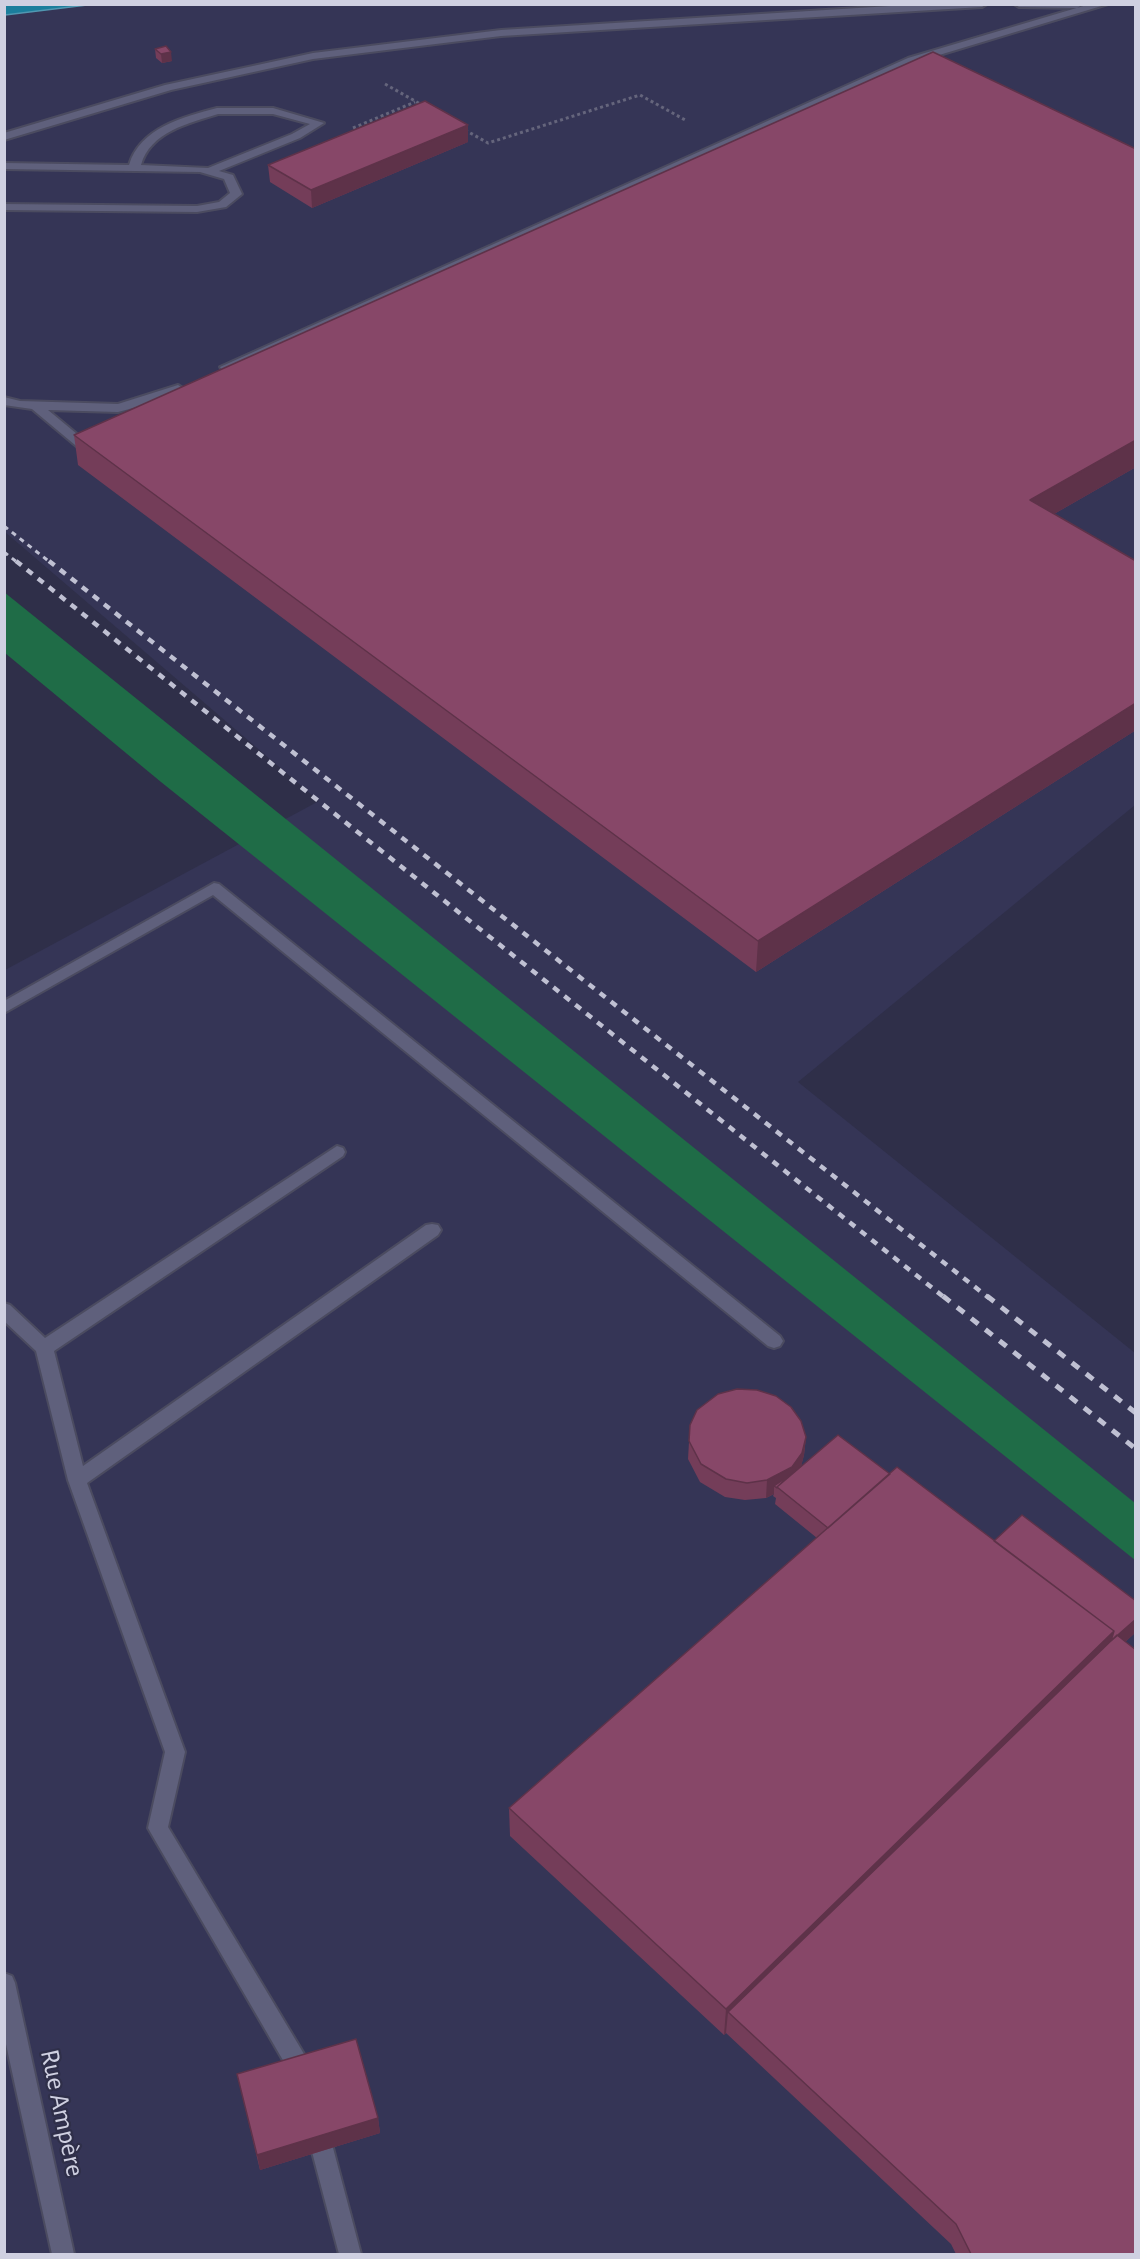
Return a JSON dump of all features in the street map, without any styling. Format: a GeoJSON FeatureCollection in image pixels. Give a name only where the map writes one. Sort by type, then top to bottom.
{"type":"FeatureCollection","features":[{"type":"Feature","properties":{"kind":"street"},"geometry":{"type":"LineString","coordinates":[[4,137],[169,87],[332,54],[501,33],[982,4]]}},
{"type":"Feature","properties":{"kind":"street"},"geometry":{"type":"LineString","coordinates":[[1020,4],[1099,5]]}},
{"type":"Feature","properties":{"kind":"street"},"geometry":{"type":"LineString","coordinates":[[214,372],[912,60],[1099,5]]}},
{"type":"Feature","properties":{"kind":"street"},"geometry":{"type":"LineString","coordinates":[[134,168],[139,151],[169,126],[217,111],[273,111],[319,123],[296,136],[209,171]]}},
{"type":"Feature","properties":{"kind":"street"},"geometry":{"type":"LineString","coordinates":[[4,166],[200,169],[229,177],[236,194],[222,205],[197,209],[4,207]]}},
{"type":"Feature","properties":{"kind":"street"},"geometry":{"type":"LineString","coordinates":[[4,401],[36,406],[118,408],[159,397],[192,382]]}},
{"type":"Feature","properties":{"kind":"street"},"geometry":{"type":"LineString","coordinates":[[36,406],[96,457]]}},
{"type":"Feature","properties":{"kind":"street"},"geometry":{"type":"LineString","coordinates":[[4,1008],[214,888],[774,1341]]}},
{"type":"Feature","properties":{"kind":"street"},"geometry":{"type":"LineString","coordinates":[[44,1348],[337,1152]]}},
{"type":"Feature","properties":{"kind":"street"},"geometry":{"type":"LineString","coordinates":[[77,1480],[432,1230]]}},
{"type":"Feature","properties":{"kind":"street"},"geometry":{"type":"LineString","coordinates":[[4,1310],[44,1348],[77,1480],[175,1752],[158,1828],[302,2071],[351,2254]]}},
{"type":"Feature","properties":{"kind":"street","name":"Rue Ampère"},"geometry":{"type":"LineString","coordinates":[[4,1983],[63,2254]]}},
{"type":"Feature","properties":{"kind":"path"},"geometry":{"type":"LineString","coordinates":[[332,54],[426,108]]}},
{"type":"Feature","properties":{"kind":"path"},"geometry":{"type":"LineString","coordinates":[[457,125],[488,143],[640,95],[726,143]]}},
{"type":"Feature","properties":{"kind":"shaded area"},"geometry":{"type":"Polygon","coordinates":[[[5,4],[87,4],[87,5],[5,15],[5,4]]]}},
{"type":"Feature","properties":{"kind":"shaded area"},"geometry":{"type":"Polygon","coordinates":[[[5,5],[1135,5],[1135,805],[798,1082],[1135,1353],[1135,2254],[5,2254],[5,970],[319,801],[5,532],[5,5]]]}},
{"type":"Feature","properties":{"kind":"green space"},"geometry":{"type":"Polygon","coordinates":[[[4,592],[1135,1503],[1135,1560],[161,782],[5,653],[4,592]]]}},
{"type":"Feature","properties":{"kind":"building"},"geometry":{"type":"Polygon","coordinates":[[[166,46],[171,52],[161,54],[155,49],[166,46]]]}},
{"type":"Feature","properties":{"kind":"building"},"geometry":{"type":"Polygon","coordinates":[[[933,52],[1136,149],[1136,440],[1030,500],[1136,561],[1136,703],[758,941],[74,435],[933,52]]]}},
{"type":"Feature","properties":{"kind":"building"},"geometry":{"type":"Polygon","coordinates":[[[425,101],[468,125],[311,190],[268,165],[425,101]]]}},
{"type":"Feature","properties":{"kind":"building"},"geometry":{"type":"Polygon","coordinates":[[[737,1389],[757,1390],[776,1396],[791,1407],[801,1421],[806,1437],[802,1453],[792,1467],[767,1480],[747,1483],[726,1479],[701,1464],[689,1441],[690,1425],[697,1410],[718,1394],[737,1389]]]}},
{"type":"Feature","properties":{"kind":"building"},"geometry":{"type":"Polygon","coordinates":[[[838,1435],[890,1474],[828,1528],[777,1487],[838,1435]]]}},
{"type":"Feature","properties":{"kind":"building"},"geometry":{"type":"Polygon","coordinates":[[[897,1467],[1114,1631],[726,2009],[509,1808],[897,1467]]]}},
{"type":"Feature","properties":{"kind":"building"},"geometry":{"type":"Polygon","coordinates":[[[790,1475],[777,1488],[774,1486],[790,1475]]]}},
{"type":"Feature","properties":{"kind":"building"},"geometry":{"type":"Polygon","coordinates":[[[1022,1515],[1136,1601],[1136,1619],[1111,1641],[1114,1631],[994,1541],[1022,1515]]]}},
{"type":"Feature","properties":{"kind":"building"},"geometry":{"type":"Polygon","coordinates":[[[1117,1635],[1136,1650],[1136,2254],[971,2254],[956,2224],[728,2012],[1117,1635]]]}},
{"type":"Feature","properties":{"kind":"building"},"geometry":{"type":"Polygon","coordinates":[[[356,2039],[378,2118],[257,2155],[237,2074],[356,2039]]]}},
{"type":"Feature","properties":{"kind":"railway"},"geometry":{"type":"LineString","coordinates":[[4,526],[51,563]]}},
{"type":"Feature","properties":{"kind":"railway"},"geometry":{"type":"LineString","coordinates":[[4,552],[18,563]]}},
{"type":"Feature","properties":{"kind":"railway"},"geometry":{"type":"LineString","coordinates":[[16,561],[945,1298]]}},
{"type":"Feature","properties":{"kind":"railway"},"geometry":{"type":"LineString","coordinates":[[49,561],[989,1298]]}},
{"type":"Feature","properties":{"kind":"railway"},"geometry":{"type":"LineString","coordinates":[[943,1296],[1136,1449]]}},
{"type":"Feature","properties":{"kind":"railway"},"geometry":{"type":"LineString","coordinates":[[987,1296],[1136,1413]]}}]}
